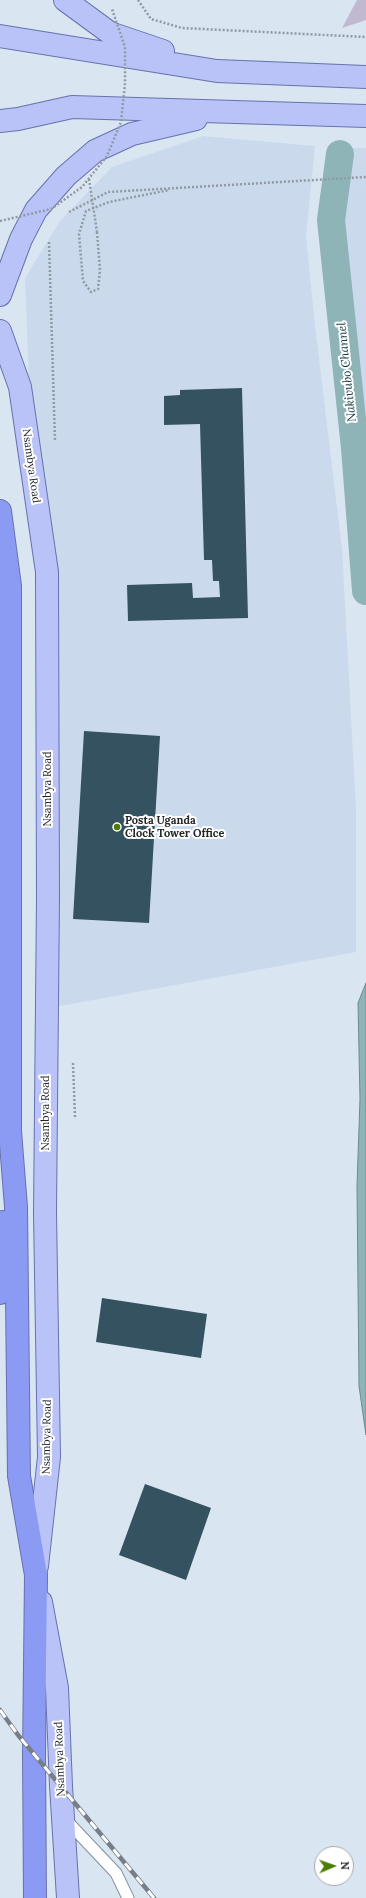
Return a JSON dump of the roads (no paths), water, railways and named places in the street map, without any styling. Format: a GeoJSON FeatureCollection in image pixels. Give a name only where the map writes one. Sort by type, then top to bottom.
{"type":"FeatureCollection","features":[{"type":"Feature","properties":{"kind":"highway"},"geometry":{"type":"LineString","coordinates":[[0,510],[10,586],[10,1131],[16,1207],[19,1476],[36,1575],[34,1754],[35,1898]]}},
{"type":"Feature","properties":{"kind":"highway"},"geometry":{"type":"LineString","coordinates":[[0,1293],[2,1210],[10,1131]]}},
{"type":"Feature","properties":{"kind":"main road"},"geometry":{"type":"LineString","coordinates":[[65,0],[110,32],[217,71]]}},
{"type":"Feature","properties":{"kind":"main road"},"geometry":{"type":"LineString","coordinates":[[0,36],[217,71],[366,77]]}},
{"type":"Feature","properties":{"kind":"main road"},"geometry":{"type":"LineString","coordinates":[[0,121],[18,119],[72,107],[366,116]]}},
{"type":"Feature","properties":{"kind":"main road"},"geometry":{"type":"LineString","coordinates":[[0,295],[21,239],[36,210],[66,176],[95,151],[132,134],[166,125],[237,112]]}},
{"type":"Feature","properties":{"kind":"main road","name":"Nsambya Road"},"geometry":{"type":"LineString","coordinates":[[0,331],[20,387],[47,572],[48,897],[45,1213],[49,1457],[36,1575],[57,1688],[68,1898]]}},
{"type":"Feature","properties":{"kind":"lane"},"geometry":{"type":"LineString","coordinates":[[63,1817],[116,1873],[128,1898]]}},
{"type":"Feature","properties":{"kind":"waterway","name":"Nakivubo Channel"},"geometry":{"type":"LineString","coordinates":[[340,154],[331,220],[355,448],[366,591]]}},
{"type":"Feature","properties":{"kind":"railway"},"geometry":{"type":"LineString","coordinates":[[0,1710],[18,1735],[154,1898]]}},
{"type":"Feature","properties":{"kind":"place","name":"Posta Uganda Clock Tower Office"},"geometry":{"type":"Point","coordinates":[117,827]}}]}
